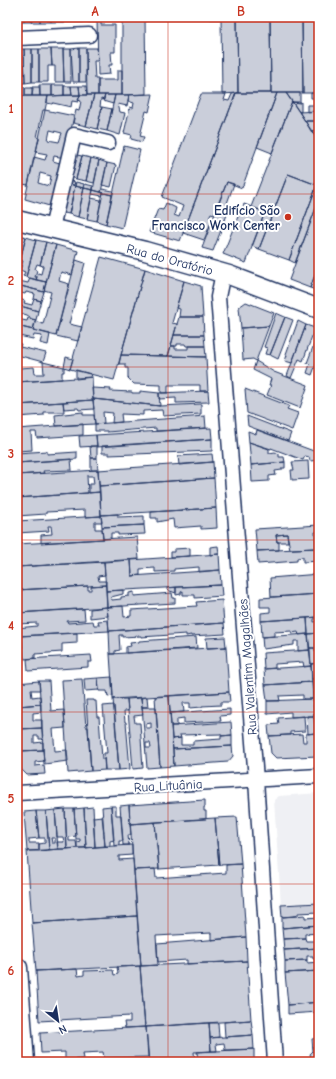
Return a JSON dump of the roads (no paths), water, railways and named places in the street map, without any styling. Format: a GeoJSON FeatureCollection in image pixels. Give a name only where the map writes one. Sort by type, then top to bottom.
{"type":"FeatureCollection","features":[{"type":"Feature","properties":{"kind":"main road"},"geometry":{"type":"LineString","coordinates":[[17,968],[24,1062]]}},
{"type":"Feature","properties":{"kind":"street"},"geometry":{"type":"LineString","coordinates":[[17,38],[89,35]]}},
{"type":"Feature","properties":{"kind":"street"},"geometry":{"type":"LineString","coordinates":[[52,228],[74,135],[108,143]]}},
{"type":"Feature","properties":{"kind":"street","name":"Rua do Oratório"},"geometry":{"type":"LineString","coordinates":[[17,220],[145,251],[223,273],[319,309]]}},
{"type":"Feature","properties":{"kind":"street","name":"Rua Valentim Magalhães"},"geometry":{"type":"LineString","coordinates":[[223,273],[218,297],[256,780],[275,1062]]}},
{"type":"Feature","properties":{"kind":"street","name":"Rua Lituânia"},"geometry":{"type":"LineString","coordinates":[[17,793],[319,776]]}},
{"type":"Feature","properties":{"kind":"place","name":"Edifício São Francisco Work Center"},"geometry":{"type":"Point","coordinates":[288,217]}}]}
